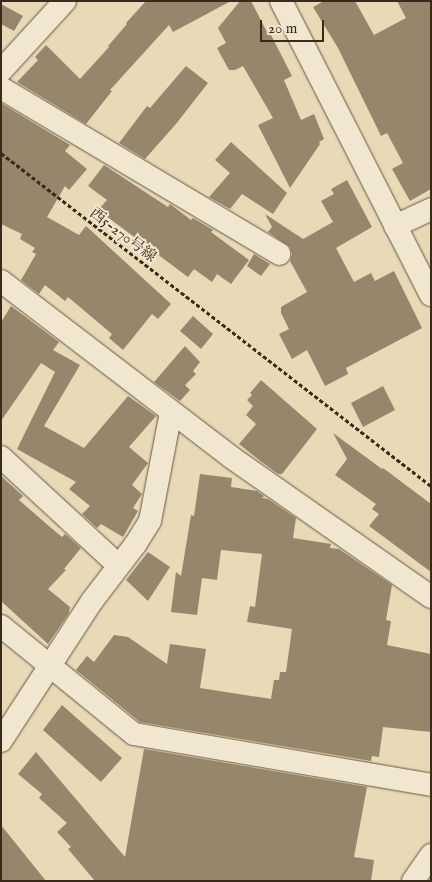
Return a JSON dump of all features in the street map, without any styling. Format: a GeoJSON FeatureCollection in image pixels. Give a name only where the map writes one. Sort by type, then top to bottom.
{"type":"FeatureCollection","features":[{"type":"Feature","properties":{"kind":"street"},"geometry":{"type":"LineString","coordinates":[[1,71],[65,1]]}},
{"type":"Feature","properties":{"kind":"street"},"geometry":{"type":"LineString","coordinates":[[280,1],[431,295]]}},
{"type":"Feature","properties":{"kind":"street"},"geometry":{"type":"LineString","coordinates":[[1,88],[279,254]]}},
{"type":"Feature","properties":{"kind":"street"},"geometry":{"type":"LineString","coordinates":[[395,226],[431,209]]}},
{"type":"Feature","properties":{"kind":"street"},"geometry":{"type":"LineString","coordinates":[[1,281],[231,457],[431,597]]}},
{"type":"Feature","properties":{"kind":"street"},"geometry":{"type":"LineString","coordinates":[[1,741],[118,565],[135,546],[150,521],[171,412]]}},
{"type":"Feature","properties":{"kind":"street"},"geometry":{"type":"LineString","coordinates":[[1,457],[118,565]]}},
{"type":"Feature","properties":{"kind":"street"},"geometry":{"type":"LineString","coordinates":[[1,626],[49,667],[134,734],[431,785]]}},
{"type":"Feature","properties":{"kind":"street"},"geometry":{"type":"LineString","coordinates":[[413,881],[431,855]]}},
{"type":"Feature","properties":{"kind":"path","name":"西5-270号線"},"geometry":{"type":"LineString","coordinates":[[1,153],[431,486]]}},
{"type":"Feature","properties":{"kind":"building"},"geometry":{"type":"Polygon","coordinates":[[[146,1],[231,1],[173,32],[169,25],[110,90],[112,91],[86,124],[17,82],[38,60],[35,57],[46,45],[80,79],[146,1]]]}},
{"type":"Feature","properties":{"kind":"building"},"geometry":{"type":"Polygon","coordinates":[[[240,1],[251,1],[268,34],[270,33],[292,76],[284,80],[301,120],[314,114],[324,139],[319,142],[320,144],[290,188],[258,125],[273,118],[243,66],[235,70],[229,70],[217,48],[226,43],[218,28],[240,1]]]}},
{"type":"Feature","properties":{"kind":"building"},"geometry":{"type":"Polygon","coordinates":[[[324,1],[355,1],[374,35],[406,18],[397,1],[431,1],[431,189],[410,201],[392,169],[403,163],[387,133],[381,136],[338,48],[313,7],[324,1]]]}},
{"type":"Feature","properties":{"kind":"building"},"geometry":{"type":"Polygon","coordinates":[[[1,4],[23,16],[14,31],[1,24],[1,4]]]}},
{"type":"Feature","properties":{"kind":"building"},"geometry":{"type":"Polygon","coordinates":[[[186,66],[208,83],[176,124],[145,159],[119,143],[147,106],[150,108],[186,66]]]}},
{"type":"Feature","properties":{"kind":"building"},"geometry":{"type":"Polygon","coordinates":[[[1,103],[70,145],[65,151],[87,169],[69,190],[65,186],[47,217],[79,235],[86,226],[171,304],[158,319],[152,314],[123,350],[109,338],[112,334],[68,297],[65,301],[45,285],[39,294],[21,280],[36,254],[32,252],[35,248],[20,239],[22,234],[1,224],[1,103]]]}},
{"type":"Feature","properties":{"kind":"building"},"geometry":{"type":"Polygon","coordinates":[[[231,142],[287,193],[273,214],[242,194],[230,209],[209,197],[230,173],[215,160],[231,142]]]}},
{"type":"Feature","properties":{"kind":"building"},"geometry":{"type":"Polygon","coordinates":[[[104,165],[168,207],[170,204],[191,220],[193,218],[213,230],[211,232],[249,260],[231,284],[217,274],[212,282],[194,269],[188,277],[98,210],[107,200],[88,186],[104,165]]]}},
{"type":"Feature","properties":{"kind":"building"},"geometry":{"type":"Polygon","coordinates":[[[347,180],[372,227],[336,248],[354,282],[371,273],[375,281],[394,271],[422,328],[346,368],[348,374],[325,386],[307,350],[292,359],[279,334],[289,329],[281,313],[281,307],[307,292],[290,261],[292,254],[290,247],[268,232],[272,227],[265,214],[303,239],[333,222],[321,201],[334,194],[331,189],[347,180]]]}},
{"type":"Feature","properties":{"kind":"building"},"geometry":{"type":"Polygon","coordinates":[[[254,254],[270,264],[261,276],[247,266],[254,254]]]}},
{"type":"Feature","properties":{"kind":"building"},"geometry":{"type":"Polygon","coordinates":[[[11,306],[59,342],[53,350],[80,365],[44,426],[84,448],[128,396],[156,416],[129,447],[148,463],[132,485],[142,494],[133,508],[138,511],[123,537],[101,524],[97,528],[82,514],[90,506],[69,489],[76,482],[17,449],[55,372],[41,363],[1,421],[1,322],[11,306]]]}},
{"type":"Feature","properties":{"kind":"building"},"geometry":{"type":"Polygon","coordinates":[[[193,316],[213,334],[201,349],[180,331],[193,316]]]}},
{"type":"Feature","properties":{"kind":"building"},"geometry":{"type":"Polygon","coordinates":[[[185,346],[200,362],[193,371],[196,374],[185,385],[190,390],[180,401],[154,382],[185,346]]]}},
{"type":"Feature","properties":{"kind":"building"},"geometry":{"type":"Polygon","coordinates":[[[261,380],[317,429],[282,474],[278,474],[239,444],[256,424],[246,415],[253,406],[247,400],[252,395],[250,393],[261,380]]]}},
{"type":"Feature","properties":{"kind":"building"},"geometry":{"type":"Polygon","coordinates":[[[383,386],[395,410],[363,427],[351,403],[383,386]]]}},
{"type":"Feature","properties":{"kind":"building"},"geometry":{"type":"Polygon","coordinates":[[[333,433],[431,504],[431,572],[369,526],[379,514],[372,509],[376,504],[335,475],[347,459],[333,433]]]}},
{"type":"Feature","properties":{"kind":"building"},"geometry":{"type":"Polygon","coordinates":[[[200,474],[232,478],[231,487],[257,491],[264,496],[262,498],[268,499],[296,518],[293,538],[331,544],[330,548],[339,549],[392,585],[386,620],[391,621],[387,645],[431,654],[431,732],[383,727],[379,757],[372,756],[371,761],[140,722],[76,670],[87,656],[94,662],[114,635],[128,637],[167,664],[170,644],[206,649],[200,688],[271,699],[274,680],[279,680],[280,672],[286,672],[292,629],[247,622],[250,606],[255,607],[262,554],[221,550],[217,580],[202,578],[197,615],[171,612],[176,572],[181,576],[191,515],[194,516],[200,474]]]}},
{"type":"Feature","properties":{"kind":"building"},"geometry":{"type":"Polygon","coordinates":[[[1,476],[23,496],[19,500],[62,537],[65,534],[81,548],[64,569],[66,570],[48,589],[70,607],[69,613],[48,644],[1,601],[1,476]]]}},
{"type":"Feature","properties":{"kind":"building"},"geometry":{"type":"Polygon","coordinates":[[[148,552],[170,567],[148,601],[126,580],[148,552]]]}},
{"type":"Feature","properties":{"kind":"building"},"geometry":{"type":"Polygon","coordinates":[[[62,705],[122,758],[101,782],[43,730],[62,705]]]}},
{"type":"Feature","properties":{"kind":"building"},"geometry":{"type":"Polygon","coordinates":[[[144,749],[367,787],[354,857],[374,860],[371,881],[95,881],[68,849],[71,847],[57,832],[67,823],[39,798],[42,794],[18,774],[36,752],[125,857],[144,749]]]}},
{"type":"Feature","properties":{"kind":"building"},"geometry":{"type":"Polygon","coordinates":[[[1,825],[46,881],[1,881],[1,825]]]}}]}
